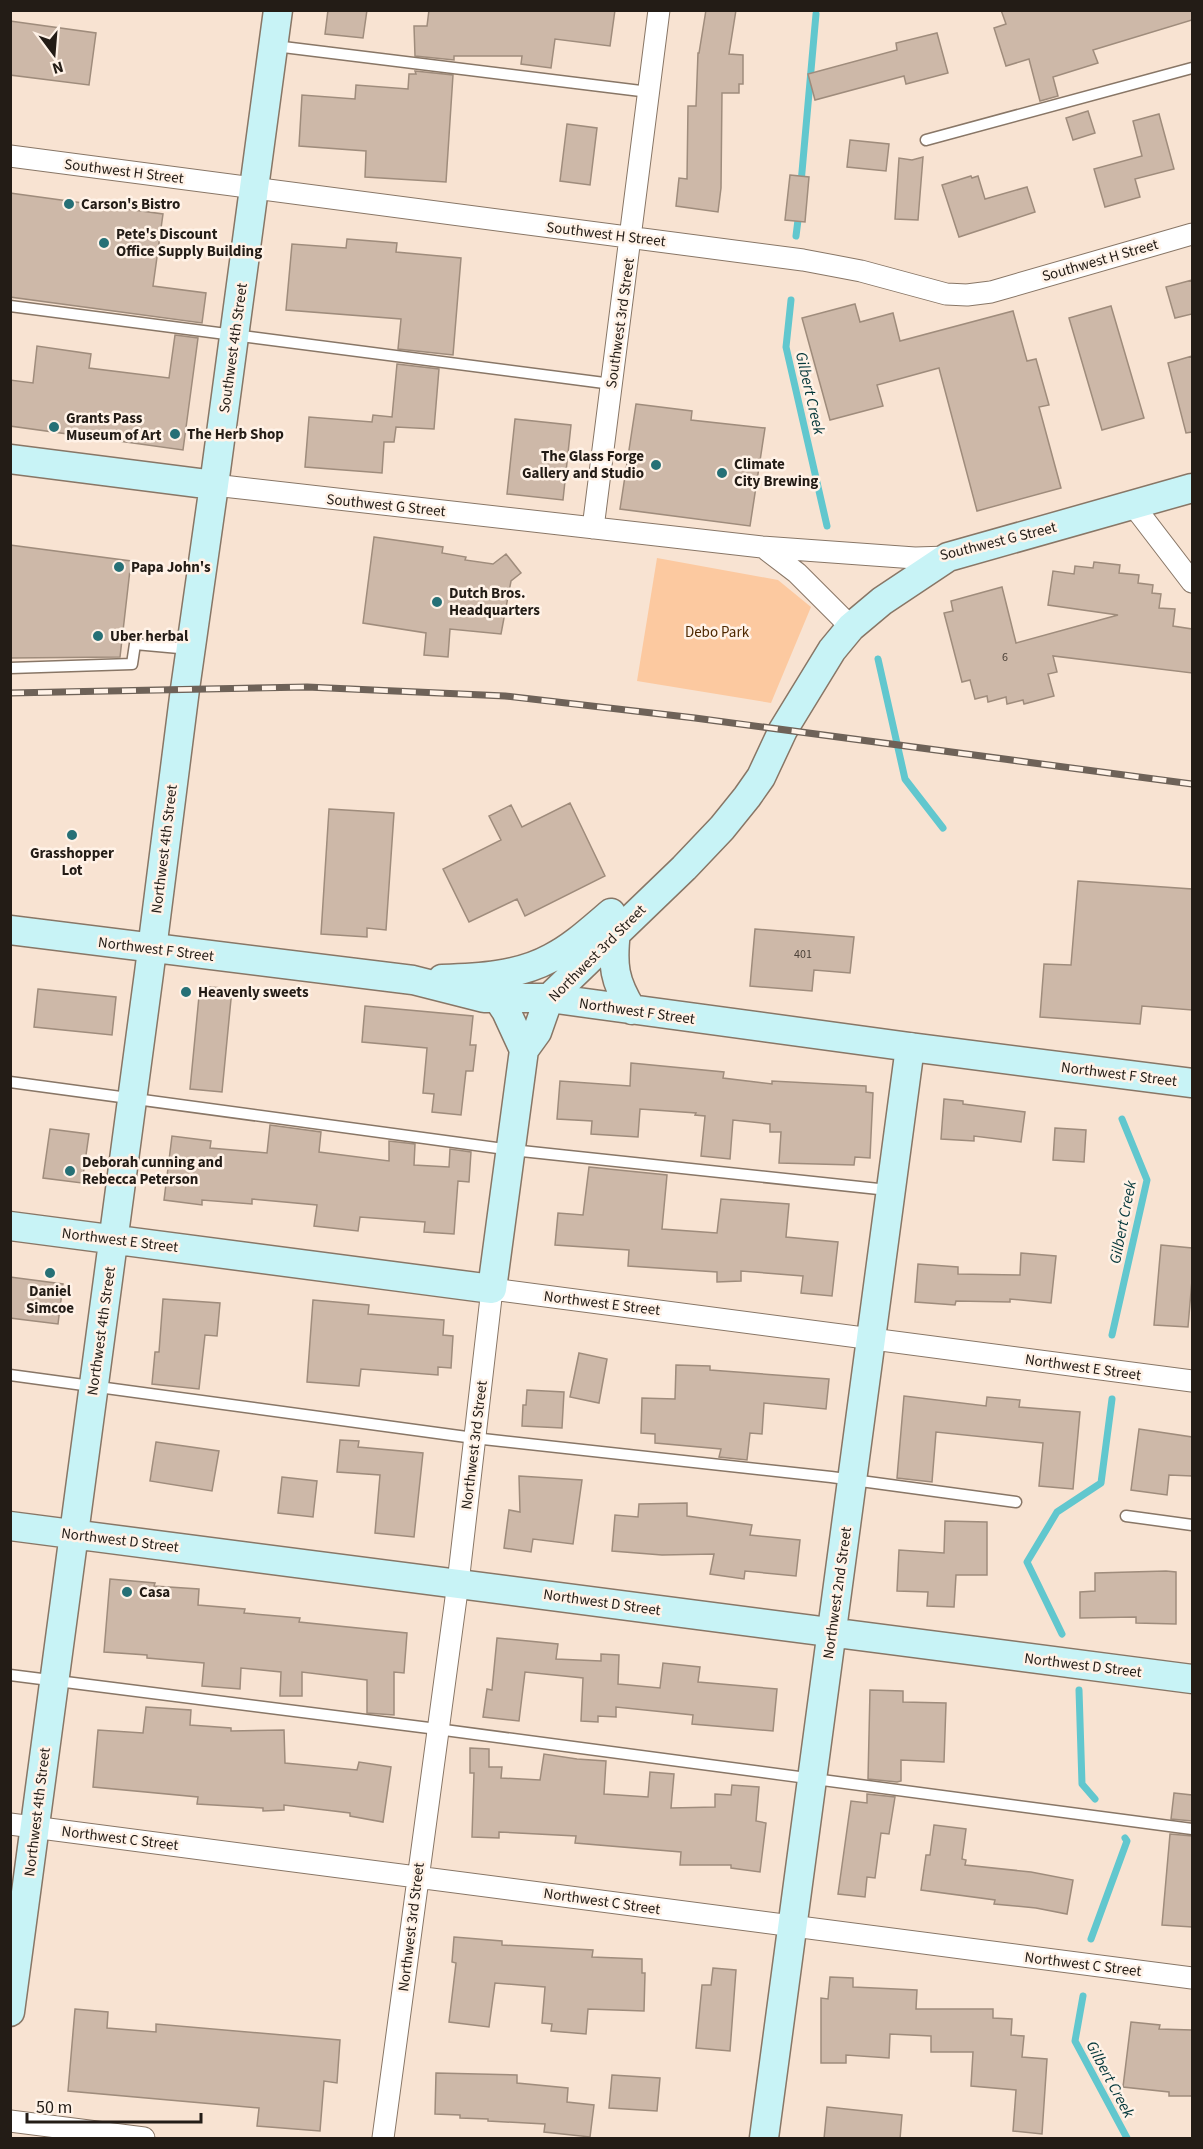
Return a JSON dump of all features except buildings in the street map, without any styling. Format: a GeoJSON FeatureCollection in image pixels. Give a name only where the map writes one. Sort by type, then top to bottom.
{"type":"FeatureCollection","features":[{"type":"Feature","properties":{"kind":"street","name":"Southwest 4th Street"},"geometry":{"type":"LineString","coordinates":[[191,649],[278,10]]}},
{"type":"Feature","properties":{"kind":"street","name":"Southwest 3rd Street"},"geometry":{"type":"LineString","coordinates":[[593,528],[632,237],[659,10]]}},
{"type":"Feature","properties":{"kind":"street","name":"Southwest H Street"},"geometry":{"type":"LineString","coordinates":[[10,156],[802,260],[861,272],[946,294],[967,295],[992,292],[1192,234]]}},
{"type":"Feature","properties":{"kind":"street","name":"Southwest G Street"},"geometry":{"type":"LineString","coordinates":[[10,459],[214,485],[762,547],[915,558],[948,557],[1192,488]]}},
{"type":"Feature","properties":{"kind":"street"},"geometry":{"type":"LineString","coordinates":[[1133,505],[1192,582]]}},
{"type":"Feature","properties":{"kind":"street"},"geometry":{"type":"LineString","coordinates":[[762,547],[796,573],[850,627]]}},
{"type":"Feature","properties":{"kind":"street","name":"Northwest 3rd Street"},"geometry":{"type":"LineString","coordinates":[[383,2139],[458,1583],[492,1289],[524,1050],[537,1032],[549,998],[684,868],[722,828],[761,777],[783,730],[832,650],[850,627],[907,582],[948,557]]}},
{"type":"Feature","properties":{"kind":"street","name":"Northwest 4th Street"},"geometry":{"type":"LineString","coordinates":[[10,2012],[23,1825],[54,1682],[191,649]]}},
{"type":"Feature","properties":{"kind":"street","name":"Northwest 3rd Street"},"geometry":{"type":"LineString","coordinates":[[413,980],[493,976],[535,966],[553,958],[722,828]]}},
{"type":"Feature","properties":{"kind":"street","name":"Northwest F Street"},"geometry":{"type":"LineString","coordinates":[[10,930],[413,980],[498,999],[549,998],[1192,1083]]}},
{"type":"Feature","properties":{"kind":"street"},"geometry":{"type":"LineString","coordinates":[[616,931],[614,970],[621,993],[632,1010]]}},
{"type":"Feature","properties":{"kind":"street"},"geometry":{"type":"LineString","coordinates":[[498,999],[524,1050]]}},
{"type":"Feature","properties":{"kind":"street","name":"Northwest 2nd Street"},"geometry":{"type":"LineString","coordinates":[[764,2139],[909,1047]]}},
{"type":"Feature","properties":{"kind":"street","name":"Northwest E Street"},"geometry":{"type":"LineString","coordinates":[[10,1226],[1192,1381]]}},
{"type":"Feature","properties":{"kind":"street","name":"Northwest D Street"},"geometry":{"type":"LineString","coordinates":[[10,1526],[1192,1679]]}},
{"type":"Feature","properties":{"kind":"street","name":"Northwest C Street"},"geometry":{"type":"LineString","coordinates":[[23,1825],[1192,1978]]}},
{"type":"Feature","properties":{"kind":"street"},"geometry":{"type":"LineString","coordinates":[[10,2121],[144,2139]]}},
{"type":"Feature","properties":{"kind":"lane"},"geometry":{"type":"LineString","coordinates":[[273,46],[650,92]]}},
{"type":"Feature","properties":{"kind":"lane"},"geometry":{"type":"LineString","coordinates":[[926,140],[1192,68]]}},
{"type":"Feature","properties":{"kind":"lane"},"geometry":{"type":"LineString","coordinates":[[10,306],[612,384]]}},
{"type":"Feature","properties":{"kind":"lane"},"geometry":{"type":"LineString","coordinates":[[10,668],[132,664],[135,644],[191,649]]}},
{"type":"Feature","properties":{"kind":"lane"},"geometry":{"type":"LineString","coordinates":[[10,1082],[512,1150],[891,1191]]}},
{"type":"Feature","properties":{"kind":"lane"},"geometry":{"type":"LineString","coordinates":[[10,1375],[474,1438],[852,1480],[1016,1502]]}},
{"type":"Feature","properties":{"kind":"lane"},"geometry":{"type":"LineString","coordinates":[[1126,1516],[1192,1525]]}},
{"type":"Feature","properties":{"kind":"lane"},"geometry":{"type":"LineString","coordinates":[[10,1675],[1192,1829]]}},
{"type":"Feature","properties":{"kind":"green space","name":"Debo Park"},"geometry":{"type":"Polygon","coordinates":[[[657,558],[778,580],[811,607],[771,703],[637,681],[657,558]]]}},
{"type":"Feature","properties":{"kind":"waterway","name":"Gilbert Creek"},"geometry":{"type":"LineString","coordinates":[[801,183],[816,14]]}},
{"type":"Feature","properties":{"kind":"waterway","name":"Gilbert Creek"},"geometry":{"type":"LineString","coordinates":[[796,236],[799,212]]}},
{"type":"Feature","properties":{"kind":"waterway","name":"Gilbert Creek"},"geometry":{"type":"LineString","coordinates":[[791,300],[786,347],[827,526]]}},
{"type":"Feature","properties":{"kind":"waterway","name":"Gilbert Creek"},"geometry":{"type":"LineString","coordinates":[[878,659],[905,779],[943,828]]}},
{"type":"Feature","properties":{"kind":"waterway","name":"Gilbert Creek"},"geometry":{"type":"LineString","coordinates":[[1112,1335],[1147,1180],[1122,1119]]}},
{"type":"Feature","properties":{"kind":"waterway","name":"Gilbert Creek"},"geometry":{"type":"LineString","coordinates":[[1062,1634],[1027,1562],[1057,1512],[1101,1483],[1112,1399]]}},
{"type":"Feature","properties":{"kind":"waterway","name":"Gilbert Creek"},"geometry":{"type":"LineString","coordinates":[[1079,1690],[1082,1784],[1095,1799]]}},
{"type":"Feature","properties":{"kind":"waterway","name":"Gilbert Creek"},"geometry":{"type":"LineString","coordinates":[[1091,1939],[1127,1841],[1125,1838]]}},
{"type":"Feature","properties":{"kind":"waterway","name":"Gilbert Creek"},"geometry":{"type":"LineString","coordinates":[[1083,1996],[1075,2041],[1127,2138]]}},
{"type":"Feature","properties":{"kind":"railway"},"geometry":{"type":"LineString","coordinates":[[10,693],[307,687],[505,696],[695,718],[1192,784]]}},
{"type":"Feature","properties":{"kind":"place","name":"Carson's Bistro"},"geometry":{"type":"Point","coordinates":[69,204]}},
{"type":"Feature","properties":{"kind":"place","name":"Pete's Discount Office Supply Building"},"geometry":{"type":"Point","coordinates":[104,243]}},
{"type":"Feature","properties":{"kind":"place","name":"Grants Pass Museum of Art"},"geometry":{"type":"Point","coordinates":[54,427]}},
{"type":"Feature","properties":{"kind":"place","name":"The Herb Shop"},"geometry":{"type":"Point","coordinates":[175,434]}},
{"type":"Feature","properties":{"kind":"place","name":"The Glass Forge Gallery and Studio"},"geometry":{"type":"Point","coordinates":[656,465]}},
{"type":"Feature","properties":{"kind":"place","name":"Climate City Brewing"},"geometry":{"type":"Point","coordinates":[722,473]}},
{"type":"Feature","properties":{"kind":"place","name":"Papa John's"},"geometry":{"type":"Point","coordinates":[119,567]}},
{"type":"Feature","properties":{"kind":"place","name":"Dutch Bros. Headquarters"},"geometry":{"type":"Point","coordinates":[437,602]}},
{"type":"Feature","properties":{"kind":"place","name":"Uber herbal"},"geometry":{"type":"Point","coordinates":[98,636]}},
{"type":"Feature","properties":{"kind":"place","name":"Grasshopper Lot"},"geometry":{"type":"Point","coordinates":[72,835]}},
{"type":"Feature","properties":{"kind":"place","name":"Heavenly sweets"},"geometry":{"type":"Point","coordinates":[186,992]}},
{"type":"Feature","properties":{"kind":"place","name":"Deborah cunning and Rebecca Peterson"},"geometry":{"type":"Point","coordinates":[70,1171]}},
{"type":"Feature","properties":{"kind":"place","name":"Daniel Simcoe"},"geometry":{"type":"Point","coordinates":[50,1273]}},
{"type":"Feature","properties":{"kind":"place","name":"Casa"},"geometry":{"type":"Point","coordinates":[127,1592]}}]}
